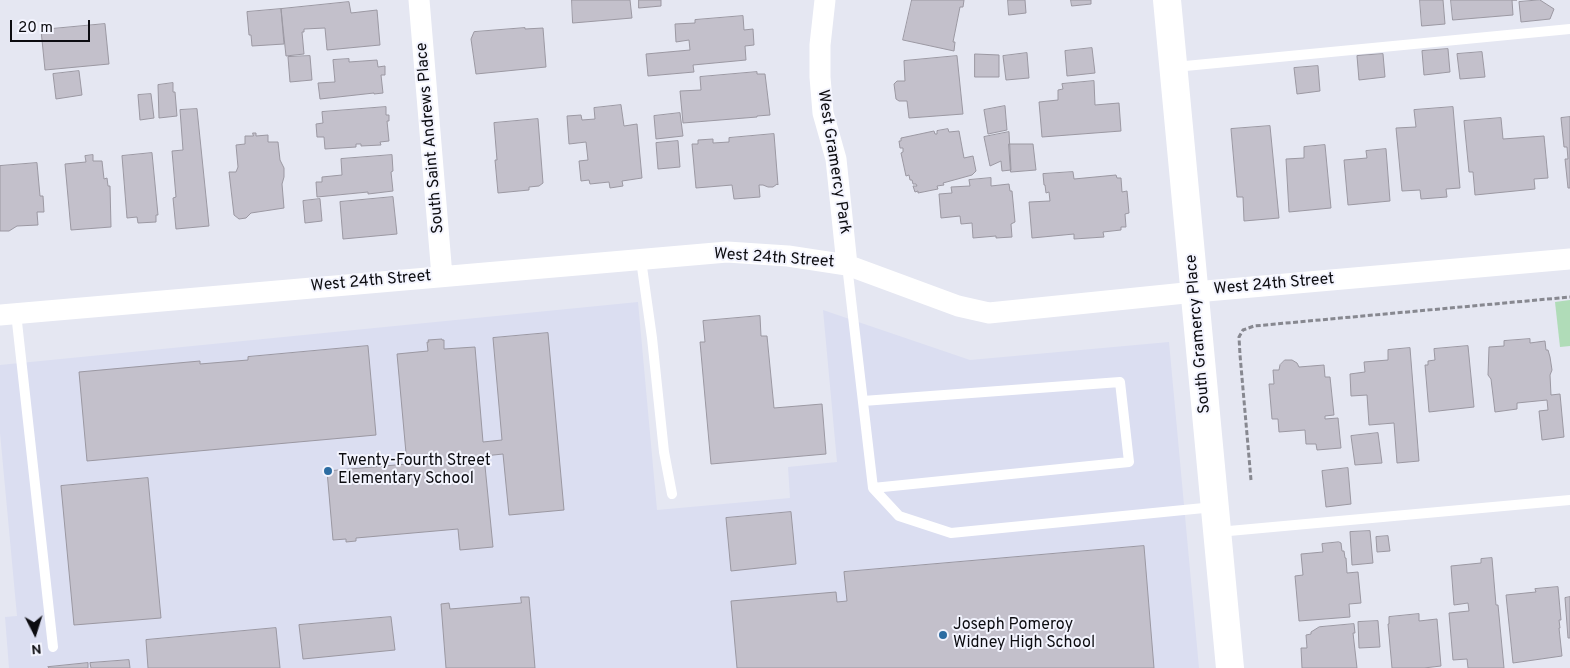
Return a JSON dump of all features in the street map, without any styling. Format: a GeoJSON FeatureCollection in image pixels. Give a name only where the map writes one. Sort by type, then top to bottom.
{"type":"FeatureCollection","features":[{"type":"Feature","properties":{"kind":"street","name":"South Saint Andrews Place"},"geometry":{"type":"LineString","coordinates":[[419,0],[442,276]]}},
{"type":"Feature","properties":{"kind":"street","name":"West Gramercy Park"},"geometry":{"type":"LineString","coordinates":[[825,0],[820,45],[822,104],[836,159],[847,264]]}},
{"type":"Feature","properties":{"kind":"street","name":"South Gramercy Place"},"geometry":{"type":"LineString","coordinates":[[1167,0],[1230,668]]}},
{"type":"Feature","properties":{"kind":"street","name":"West 24th Street"},"geometry":{"type":"LineString","coordinates":[[8,314],[728,252],[788,256],[847,264],[958,306],[989,313],[1195,292],[1570,259]]}},
{"type":"Feature","properties":{"kind":"lane"},"geometry":{"type":"LineString","coordinates":[[1174,68],[1570,29]]}},
{"type":"Feature","properties":{"kind":"lane"},"geometry":{"type":"LineString","coordinates":[[641,260],[652,338],[664,452],[672,494]]}},
{"type":"Feature","properties":{"kind":"lane"},"geometry":{"type":"LineString","coordinates":[[847,264],[873,488],[899,516],[951,533],[1570,500]]}},
{"type":"Feature","properties":{"kind":"lane"},"geometry":{"type":"LineString","coordinates":[[8,314],[53,647]]}},
{"type":"Feature","properties":{"kind":"lane"},"geometry":{"type":"LineString","coordinates":[[863,401],[1120,382],[1129,462],[873,488]]}},
{"type":"Feature","properties":{"kind":"path"},"geometry":{"type":"LineString","coordinates":[[1251,480],[1239,337],[1243,330],[1254,326],[1570,297]]}},
{"type":"Feature","properties":{"kind":"shaded area"},"geometry":{"type":"Polygon","coordinates":[[[638,302],[657,510],[790,498],[788,467],[837,462],[823,310],[970,360],[1169,342],[1199,668],[9,668],[5,617],[17,616],[0,433],[0,365],[638,302]]]}},
{"type":"Feature","properties":{"kind":"green space"},"geometry":{"type":"Polygon","coordinates":[[[1570,300],[1570,346],[1560,347],[1555,302],[1570,300]]]}},
{"type":"Feature","properties":{"kind":"building"},"geometry":{"type":"Polygon","coordinates":[[[572,0],[630,0],[632,18],[573,23],[572,0]]]}},
{"type":"Feature","properties":{"kind":"building"},"geometry":{"type":"Polygon","coordinates":[[[639,0],[661,0],[661,6],[639,8],[639,0]]]}},
{"type":"Feature","properties":{"kind":"building"},"geometry":{"type":"Polygon","coordinates":[[[912,0],[964,0],[963,7],[960,7],[953,42],[955,42],[954,51],[903,40],[912,0]]]}},
{"type":"Feature","properties":{"kind":"building"},"geometry":{"type":"Polygon","coordinates":[[[1008,0],[1025,0],[1026,13],[1009,15],[1008,0]]]}},
{"type":"Feature","properties":{"kind":"building"},"geometry":{"type":"Polygon","coordinates":[[[1071,0],[1091,0],[1091,4],[1072,6],[1071,0]]]}},
{"type":"Feature","properties":{"kind":"building"},"geometry":{"type":"Polygon","coordinates":[[[1420,0],[1443,0],[1445,24],[1422,26],[1420,0]]]}},
{"type":"Feature","properties":{"kind":"building"},"geometry":{"type":"Polygon","coordinates":[[[1451,0],[1512,0],[1513,15],[1453,20],[1451,0]]]}},
{"type":"Feature","properties":{"kind":"building"},"geometry":{"type":"Polygon","coordinates":[[[1540,0],[1554,9],[1550,19],[1521,22],[1519,2],[1540,0]]]}},
{"type":"Feature","properties":{"kind":"building"},"geometry":{"type":"Polygon","coordinates":[[[349,2],[351,13],[377,10],[380,45],[327,50],[325,28],[304,29],[304,32],[302,32],[304,54],[286,56],[281,9],[349,2]]]}},
{"type":"Feature","properties":{"kind":"building"},"geometry":{"type":"Polygon","coordinates":[[[281,9],[284,44],[252,46],[247,12],[281,9]]]}},
{"type":"Feature","properties":{"kind":"building"},"geometry":{"type":"Polygon","coordinates":[[[743,16],[744,30],[753,29],[754,45],[745,46],[746,60],[693,65],[694,72],[648,76],[646,54],[690,50],[689,40],[676,42],[675,24],[695,23],[695,20],[743,16]]]}},
{"type":"Feature","properties":{"kind":"building"},"geometry":{"type":"Polygon","coordinates":[[[105,24],[109,64],[45,70],[41,30],[105,24]]]}},
{"type":"Feature","properties":{"kind":"building"},"geometry":{"type":"Polygon","coordinates":[[[543,28],[546,67],[476,74],[471,39],[474,32],[543,28]]]}},
{"type":"Feature","properties":{"kind":"building"},"geometry":{"type":"Polygon","coordinates":[[[1092,48],[1095,73],[1067,76],[1065,51],[1092,48]]]}},
{"type":"Feature","properties":{"kind":"building"},"geometry":{"type":"Polygon","coordinates":[[[1448,49],[1450,72],[1424,75],[1422,51],[1448,49]]]}},
{"type":"Feature","properties":{"kind":"building"},"geometry":{"type":"Polygon","coordinates":[[[1482,52],[1485,77],[1460,79],[1457,54],[1482,52]]]}},
{"type":"Feature","properties":{"kind":"building"},"geometry":{"type":"Polygon","coordinates":[[[1027,53],[1029,78],[1006,80],[1003,56],[1027,53]]]}},
{"type":"Feature","properties":{"kind":"building"},"geometry":{"type":"Polygon","coordinates":[[[975,54],[999,55],[999,77],[975,77],[975,54]]]}},
{"type":"Feature","properties":{"kind":"building"},"geometry":{"type":"Polygon","coordinates":[[[1383,54],[1385,77],[1359,80],[1357,56],[1383,54]]]}},
{"type":"Feature","properties":{"kind":"building"},"geometry":{"type":"Polygon","coordinates":[[[310,56],[312,80],[290,82],[288,57],[310,56]]]}},
{"type":"Feature","properties":{"kind":"building"},"geometry":{"type":"Polygon","coordinates":[[[957,56],[963,114],[909,118],[907,101],[896,99],[894,84],[897,81],[905,81],[904,61],[957,56]]]}},
{"type":"Feature","properties":{"kind":"building"},"geometry":{"type":"Polygon","coordinates":[[[349,59],[349,62],[377,60],[378,67],[385,66],[385,75],[381,75],[383,93],[320,99],[318,83],[335,82],[333,60],[349,59]]]}},
{"type":"Feature","properties":{"kind":"building"},"geometry":{"type":"Polygon","coordinates":[[[1318,66],[1320,91],[1297,94],[1294,68],[1318,66]]]}},
{"type":"Feature","properties":{"kind":"building"},"geometry":{"type":"Polygon","coordinates":[[[79,71],[82,95],[56,99],[53,74],[79,71]]]}},
{"type":"Feature","properties":{"kind":"building"},"geometry":{"type":"Polygon","coordinates":[[[757,72],[757,74],[765,74],[770,115],[683,123],[680,91],[701,90],[700,77],[757,72]]]}},
{"type":"Feature","properties":{"kind":"building"},"geometry":{"type":"Polygon","coordinates":[[[1094,81],[1095,105],[1119,103],[1121,131],[1042,137],[1039,102],[1058,100],[1058,90],[1063,89],[1062,84],[1094,81]]]}},
{"type":"Feature","properties":{"kind":"building"},"geometry":{"type":"Polygon","coordinates":[[[173,83],[177,116],[159,118],[158,85],[173,83]]]}},
{"type":"Feature","properties":{"kind":"building"},"geometry":{"type":"Polygon","coordinates":[[[151,94],[154,118],[140,120],[138,95],[151,94]]]}},
{"type":"Feature","properties":{"kind":"building"},"geometry":{"type":"Polygon","coordinates":[[[621,105],[624,126],[637,124],[642,178],[622,181],[623,186],[610,188],[609,182],[590,184],[589,180],[581,181],[579,161],[588,160],[586,142],[569,144],[567,116],[581,115],[582,120],[595,119],[594,108],[621,105]]]}},
{"type":"Feature","properties":{"kind":"building"},"geometry":{"type":"Polygon","coordinates":[[[1005,106],[1007,130],[988,134],[984,110],[1005,106]]]}},
{"type":"Feature","properties":{"kind":"building"},"geometry":{"type":"Polygon","coordinates":[[[386,107],[386,115],[389,115],[389,121],[387,121],[389,141],[380,142],[381,145],[361,146],[361,144],[356,144],[356,147],[325,149],[324,137],[317,137],[316,124],[323,123],[322,112],[386,107]]]}},
{"type":"Feature","properties":{"kind":"building"},"geometry":{"type":"Polygon","coordinates":[[[1453,107],[1460,188],[1446,189],[1447,197],[1421,199],[1420,190],[1402,191],[1396,128],[1416,127],[1414,110],[1453,107]]]}},
{"type":"Feature","properties":{"kind":"building"},"geometry":{"type":"Polygon","coordinates":[[[197,109],[209,226],[176,229],[173,198],[176,197],[172,151],[183,150],[180,110],[197,109]]]}},
{"type":"Feature","properties":{"kind":"building"},"geometry":{"type":"Polygon","coordinates":[[[680,113],[683,136],[656,139],[654,116],[680,113]]]}},
{"type":"Feature","properties":{"kind":"building"},"geometry":{"type":"Polygon","coordinates":[[[1570,117],[1570,188],[1568,188],[1565,159],[1568,159],[1567,147],[1564,147],[1561,118],[1570,117]]]}},
{"type":"Feature","properties":{"kind":"building"},"geometry":{"type":"Polygon","coordinates":[[[1501,118],[1503,139],[1544,136],[1548,178],[1534,179],[1535,189],[1475,195],[1473,172],[1469,172],[1464,121],[1501,118]]]}},
{"type":"Feature","properties":{"kind":"building"},"geometry":{"type":"Polygon","coordinates":[[[538,119],[543,183],[539,186],[529,187],[529,190],[498,193],[494,123],[538,119]]]}},
{"type":"Feature","properties":{"kind":"building"},"geometry":{"type":"Polygon","coordinates":[[[1270,126],[1279,218],[1244,221],[1243,197],[1237,197],[1231,129],[1270,126]]]}},
{"type":"Feature","properties":{"kind":"building"},"geometry":{"type":"Polygon","coordinates":[[[948,129],[949,132],[959,131],[964,158],[973,156],[976,171],[972,175],[943,183],[944,185],[937,186],[938,189],[915,192],[913,186],[917,186],[916,184],[913,184],[909,175],[906,176],[901,153],[903,148],[900,148],[899,141],[901,141],[901,138],[934,131],[937,134],[937,131],[948,129]]]}},
{"type":"Feature","properties":{"kind":"building"},"geometry":{"type":"Polygon","coordinates":[[[1009,132],[1011,170],[1002,171],[1001,161],[990,166],[984,137],[1009,132]]]}},
{"type":"Feature","properties":{"kind":"building"},"geometry":{"type":"Polygon","coordinates":[[[253,133],[256,133],[256,136],[268,135],[268,142],[278,142],[280,160],[284,168],[282,184],[284,208],[251,213],[246,218],[239,219],[234,215],[229,172],[236,172],[238,167],[236,145],[245,144],[245,136],[253,136],[253,133]]]}},
{"type":"Feature","properties":{"kind":"building"},"geometry":{"type":"Polygon","coordinates":[[[774,134],[778,185],[768,187],[759,185],[760,197],[734,199],[732,185],[696,188],[692,144],[698,144],[698,140],[713,139],[713,143],[729,142],[729,138],[774,134]]]}},
{"type":"Feature","properties":{"kind":"building"},"geometry":{"type":"Polygon","coordinates":[[[678,141],[680,167],[658,169],[656,143],[678,141]]]}},
{"type":"Feature","properties":{"kind":"building"},"geometry":{"type":"Polygon","coordinates":[[[1009,144],[1033,144],[1036,170],[1011,172],[1009,144]]]}},
{"type":"Feature","properties":{"kind":"building"},"geometry":{"type":"Polygon","coordinates":[[[1325,145],[1331,208],[1289,212],[1286,159],[1304,158],[1304,147],[1325,145]]]}},
{"type":"Feature","properties":{"kind":"building"},"geometry":{"type":"Polygon","coordinates":[[[1386,149],[1390,201],[1348,205],[1344,160],[1367,158],[1366,151],[1386,149]]]}},
{"type":"Feature","properties":{"kind":"building"},"geometry":{"type":"Polygon","coordinates":[[[152,153],[158,215],[156,215],[156,222],[138,223],[137,217],[127,218],[122,156],[152,153]]]}},
{"type":"Feature","properties":{"kind":"building"},"geometry":{"type":"Polygon","coordinates":[[[93,155],[93,161],[102,161],[104,179],[107,178],[108,186],[110,186],[111,227],[71,230],[65,164],[86,162],[85,156],[93,155]]]}},
{"type":"Feature","properties":{"kind":"building"},"geometry":{"type":"Polygon","coordinates":[[[392,155],[393,191],[317,197],[316,182],[322,182],[322,177],[342,175],[341,159],[392,155]]]}},
{"type":"Feature","properties":{"kind":"building"},"geometry":{"type":"Polygon","coordinates":[[[37,163],[40,196],[43,196],[44,212],[37,212],[38,225],[17,226],[9,231],[0,231],[0,166],[37,163]]]}},
{"type":"Feature","properties":{"kind":"building"},"geometry":{"type":"Polygon","coordinates":[[[1073,172],[1074,179],[1116,175],[1117,178],[1121,178],[1122,192],[1127,191],[1129,213],[1125,214],[1126,227],[1121,227],[1121,230],[1103,232],[1104,237],[1074,239],[1074,234],[1032,238],[1029,202],[1050,201],[1049,192],[1046,193],[1043,174],[1073,172]]]}},
{"type":"Feature","properties":{"kind":"building"},"geometry":{"type":"Polygon","coordinates":[[[991,178],[991,186],[1009,184],[1010,191],[1012,191],[1015,222],[1011,224],[1012,237],[973,238],[972,223],[961,224],[960,216],[941,218],[939,194],[952,193],[951,187],[970,186],[969,180],[991,178]]]}},
{"type":"Feature","properties":{"kind":"building"},"geometry":{"type":"Polygon","coordinates":[[[393,197],[397,234],[343,239],[340,202],[393,197]]]}},
{"type":"Feature","properties":{"kind":"building"},"geometry":{"type":"Polygon","coordinates":[[[320,199],[322,221],[305,223],[303,201],[320,199]]]}},
{"type":"Feature","properties":{"kind":"building"},"geometry":{"type":"Polygon","coordinates":[[[760,316],[761,336],[767,336],[774,408],[822,404],[826,454],[711,464],[700,342],[705,342],[703,321],[760,316]]]}},
{"type":"Feature","properties":{"kind":"building"},"geometry":{"type":"Polygon","coordinates":[[[548,333],[564,510],[509,515],[503,454],[484,456],[493,547],[460,550],[458,529],[356,538],[356,541],[346,542],[346,539],[333,540],[327,471],[407,464],[397,354],[428,351],[428,340],[444,340],[444,349],[475,347],[483,442],[502,440],[493,338],[548,333]]]}},
{"type":"Feature","properties":{"kind":"building"},"geometry":{"type":"Polygon","coordinates":[[[1530,339],[1530,343],[1545,341],[1552,370],[1550,375],[1551,395],[1560,394],[1564,437],[1542,440],[1539,411],[1548,410],[1547,400],[1517,403],[1517,409],[1495,412],[1491,379],[1488,375],[1489,347],[1504,346],[1504,341],[1530,339]]]}},
{"type":"Feature","properties":{"kind":"building"},"geometry":{"type":"Polygon","coordinates":[[[368,346],[376,435],[87,461],[79,372],[200,361],[200,364],[248,360],[248,357],[368,346]]]}},
{"type":"Feature","properties":{"kind":"building"},"geometry":{"type":"Polygon","coordinates":[[[1468,346],[1474,407],[1429,412],[1425,365],[1428,365],[1428,361],[1435,360],[1434,349],[1468,346]]]}},
{"type":"Feature","properties":{"kind":"building"},"geometry":{"type":"Polygon","coordinates":[[[1410,348],[1419,461],[1397,463],[1394,423],[1369,425],[1367,395],[1351,396],[1350,374],[1365,372],[1364,362],[1388,360],[1388,350],[1410,348]]]}},
{"type":"Feature","properties":{"kind":"building"},"geometry":{"type":"Polygon","coordinates":[[[1285,360],[1292,360],[1299,367],[1324,365],[1325,377],[1330,377],[1334,415],[1325,416],[1325,419],[1338,418],[1341,448],[1317,450],[1316,444],[1306,444],[1305,430],[1279,432],[1278,419],[1272,419],[1269,384],[1274,384],[1273,370],[1279,370],[1280,365],[1285,360]]]}},
{"type":"Feature","properties":{"kind":"building"},"geometry":{"type":"Polygon","coordinates":[[[1378,433],[1382,463],[1355,465],[1351,436],[1378,433]]]}},
{"type":"Feature","properties":{"kind":"building"},"geometry":{"type":"Polygon","coordinates":[[[1348,468],[1351,504],[1326,507],[1322,471],[1348,468]]]}},
{"type":"Feature","properties":{"kind":"building"},"geometry":{"type":"Polygon","coordinates":[[[148,478],[161,618],[74,625],[61,486],[148,478]]]}},
{"type":"Feature","properties":{"kind":"building"},"geometry":{"type":"Polygon","coordinates":[[[791,512],[796,564],[731,571],[726,518],[791,512]]]}},
{"type":"Feature","properties":{"kind":"building"},"geometry":{"type":"Polygon","coordinates":[[[1370,531],[1373,563],[1352,565],[1350,532],[1370,531]]]}},
{"type":"Feature","properties":{"kind":"building"},"geometry":{"type":"Polygon","coordinates":[[[1388,536],[1390,551],[1377,552],[1376,537],[1388,536]]]}},
{"type":"Feature","properties":{"kind":"building"},"geometry":{"type":"Polygon","coordinates":[[[1339,542],[1346,558],[1347,573],[1358,572],[1361,603],[1349,604],[1350,617],[1299,621],[1295,576],[1303,575],[1301,554],[1323,552],[1322,544],[1339,542]]]}},
{"type":"Feature","properties":{"kind":"building","name":"Joseph Pomeroy Widney High School"},"geometry":{"type":"Polygon","coordinates":[[[1144,546],[1154,668],[737,668],[731,601],[836,592],[837,602],[847,601],[844,572],[1144,546]]]}},
{"type":"Feature","properties":{"kind":"building"},"geometry":{"type":"Polygon","coordinates":[[[1492,558],[1504,668],[1468,668],[1467,659],[1453,660],[1449,613],[1469,611],[1468,603],[1454,605],[1451,566],[1481,563],[1481,559],[1492,558]]]}},
{"type":"Feature","properties":{"kind":"building"},"geometry":{"type":"Polygon","coordinates":[[[1558,587],[1562,656],[1513,663],[1506,595],[1536,592],[1535,589],[1558,587]]]}},
{"type":"Feature","properties":{"kind":"building"},"geometry":{"type":"Polygon","coordinates":[[[521,597],[529,597],[535,668],[446,668],[441,604],[449,603],[450,609],[521,603],[521,597]]]}},
{"type":"Feature","properties":{"kind":"building"},"geometry":{"type":"Polygon","coordinates":[[[1570,597],[1570,638],[1568,638],[1565,598],[1570,597]]]}},
{"type":"Feature","properties":{"kind":"building"},"geometry":{"type":"Polygon","coordinates":[[[1419,614],[1419,621],[1437,619],[1441,666],[1392,668],[1389,617],[1419,614]]]}},
{"type":"Feature","properties":{"kind":"building"},"geometry":{"type":"Polygon","coordinates":[[[391,617],[395,650],[303,659],[299,625],[391,617]]]}},
{"type":"Feature","properties":{"kind":"building"},"geometry":{"type":"Polygon","coordinates":[[[1378,621],[1380,647],[1359,648],[1358,622],[1378,621]]]}},
{"type":"Feature","properties":{"kind":"building"},"geometry":{"type":"Polygon","coordinates":[[[1354,624],[1355,633],[1353,633],[1357,668],[1302,668],[1301,648],[1307,648],[1306,635],[1311,634],[1311,632],[1319,627],[1354,624]]]}},
{"type":"Feature","properties":{"kind":"building"},"geometry":{"type":"Polygon","coordinates":[[[276,628],[280,668],[148,668],[146,640],[276,628]]]}},
{"type":"Feature","properties":{"kind":"building"},"geometry":{"type":"Polygon","coordinates":[[[129,660],[130,668],[91,668],[90,663],[129,660]]]}},
{"type":"Feature","properties":{"kind":"building"},"geometry":{"type":"Polygon","coordinates":[[[88,663],[88,668],[48,667],[88,663]]]}},
{"type":"Feature","properties":{"kind":"place","name":"Twenty-Fourth Street Elementary School"},"geometry":{"type":"Point","coordinates":[328,471]}},
{"type":"Feature","properties":{"kind":"place","name":"Joseph Pomeroy Widney High School"},"geometry":{"type":"Point","coordinates":[943,635]}}]}
